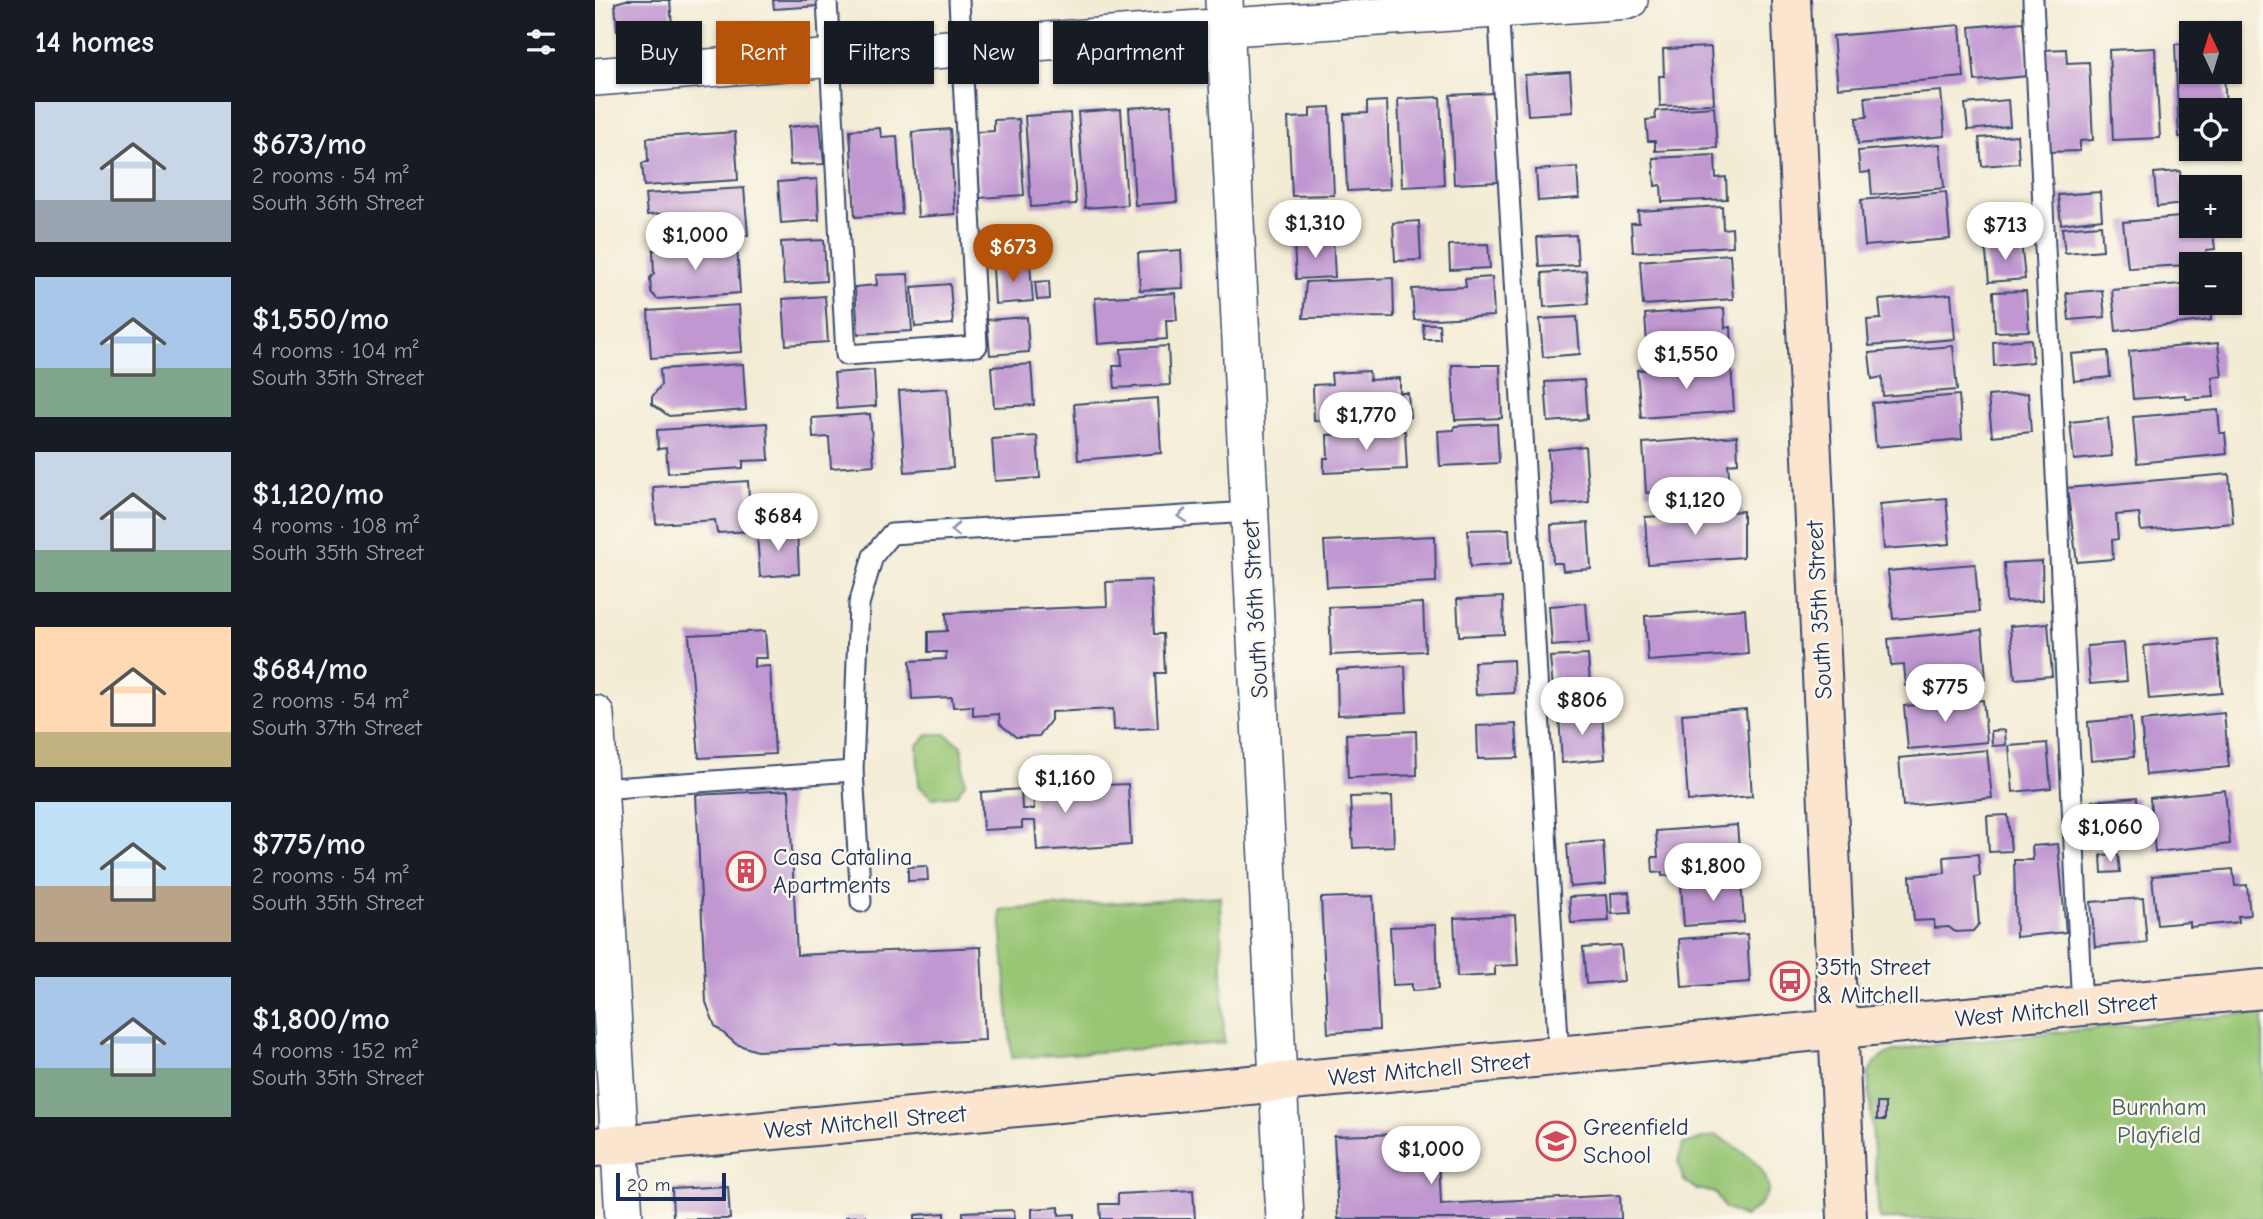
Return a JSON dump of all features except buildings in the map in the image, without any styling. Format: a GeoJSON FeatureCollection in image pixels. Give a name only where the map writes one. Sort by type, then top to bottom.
{"type":"FeatureCollection","features":[{"type":"Feature","properties":{"kind":"street"},"geometry":{"type":"LineString","coordinates":[[1039,38],[1225,14],[1629,0]]}},
{"type":"Feature","properties":{"kind":"street","name":"South 35th Street"},"geometry":{"type":"LineString","coordinates":[[1791,0],[1847,1219]]}},
{"type":"Feature","properties":{"kind":"street","name":"South 36th Street"},"geometry":{"type":"LineString","coordinates":[[1225,14],[1285,1219]]}},
{"type":"Feature","properties":{"kind":"street"},"geometry":{"type":"LineString","coordinates":[[595,77],[824,60]]}},
{"type":"Feature","properties":{"kind":"street"},"geometry":{"type":"LineString","coordinates":[[595,714],[607,1146],[624,1219]]}},
{"type":"Feature","properties":{"kind":"street","name":"West Mitchell Street"},"geometry":{"type":"LineString","coordinates":[[607,1146],[1559,1058],[1837,1029],[2081,1009],[2263,989]]}},
{"type":"Feature","properties":{"kind":"lane"},"geometry":{"type":"LineString","coordinates":[[827,0],[828,21]]}},
{"type":"Feature","properties":{"kind":"lane"},"geometry":{"type":"LineString","coordinates":[[959,0],[960,21]]}},
{"type":"Feature","properties":{"kind":"lane"},"geometry":{"type":"LineString","coordinates":[[2032,0],[2081,1009]]}},
{"type":"Feature","properties":{"kind":"lane"},"geometry":{"type":"LineString","coordinates":[[1498,4],[1559,1058]]}},
{"type":"Feature","properties":{"kind":"lane"},"geometry":{"type":"LineString","coordinates":[[831,84],[846,355],[977,346],[964,84]]}},
{"type":"Feature","properties":{"kind":"lane"},"geometry":{"type":"LineString","coordinates":[[861,902],[853,771],[859,604],[873,556],[891,534],[1250,512]]}},
{"type":"Feature","properties":{"kind":"lane"},"geometry":{"type":"LineString","coordinates":[[599,789],[853,771]]}},
{"type":"Feature","properties":{"kind":"green space"},"geometry":{"type":"Polygon","coordinates":[[[928,734],[945,734],[962,746],[965,783],[956,795],[932,798],[919,786],[917,746],[928,734]]]}},
{"type":"Feature","properties":{"kind":"green space"},"geometry":{"type":"Polygon","coordinates":[[[1220,896],[1224,1043],[1012,1058],[1000,910],[1220,896]]]}},
{"type":"Feature","properties":{"kind":"green space","name":"Burnham Playfield"},"geometry":{"type":"Polygon","coordinates":[[[2263,1012],[2263,1219],[1879,1219],[1868,1075],[1872,1066],[1885,1055],[1902,1049],[1930,1045],[2263,1012]]]}},
{"type":"Feature","properties":{"kind":"green space"},"geometry":{"type":"Polygon","coordinates":[[[1717,1135],[1750,1157],[1767,1180],[1769,1190],[1759,1206],[1744,1217],[1724,1208],[1715,1193],[1696,1189],[1684,1181],[1678,1162],[1683,1144],[1717,1135]]]}},
{"type":"Feature","properties":{"kind":"place","name":"Casa Catalina Apartments"},"geometry":{"type":"Point","coordinates":[746,871]}},
{"type":"Feature","properties":{"kind":"place","name":"35th Street & Mitchell"},"geometry":{"type":"Point","coordinates":[1790,981]}},
{"type":"Feature","properties":{"kind":"place","name":"Greenfield School"},"geometry":{"type":"Point","coordinates":[1556,1141]}}]}
